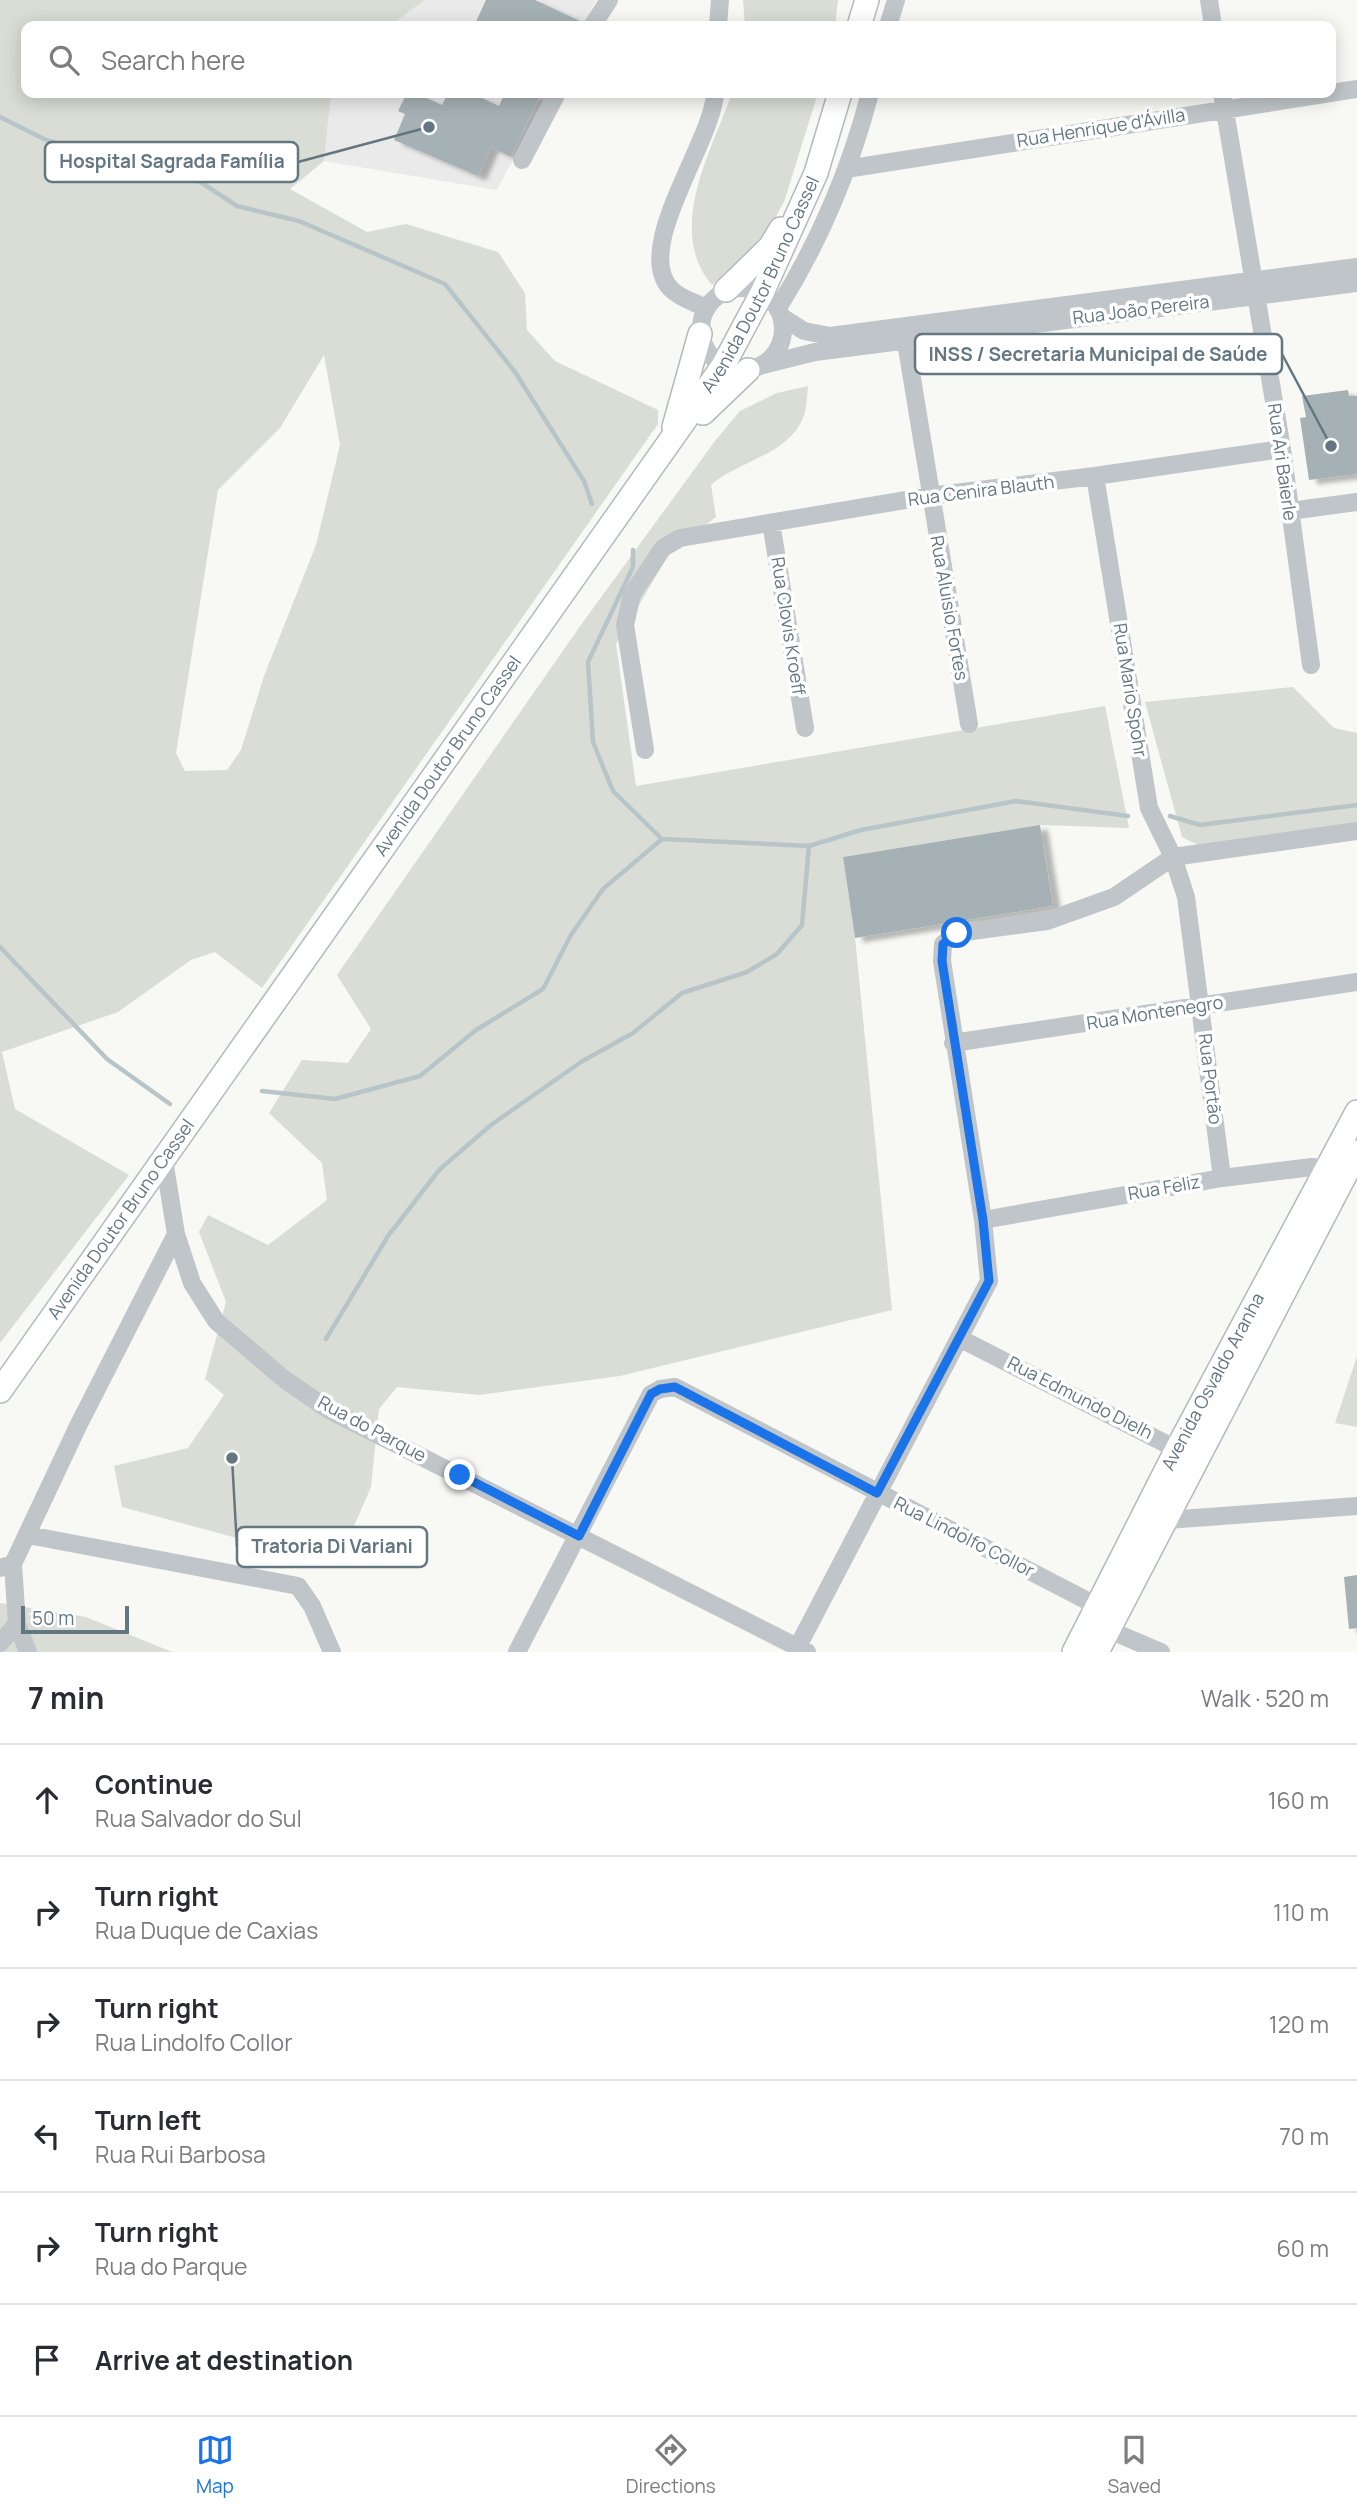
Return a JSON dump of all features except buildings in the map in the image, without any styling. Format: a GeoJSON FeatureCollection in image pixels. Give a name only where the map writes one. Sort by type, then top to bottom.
{"type":"FeatureCollection","features":[{"type":"Feature","properties":{"kind":"main road"},"geometry":{"type":"LineString","coordinates":[[861,21],[867,0]]}},
{"type":"Feature","properties":{"kind":"main road","name":"Avenida Doutor Bruno Cassel"},"geometry":{"type":"LineString","coordinates":[[0,1391],[723,366],[774,306],[838,98]]}},
{"type":"Feature","properties":{"kind":"main road"},"geometry":{"type":"LineString","coordinates":[[726,290],[770,247],[816,173]]}},
{"type":"Feature","properties":{"kind":"main road"},"geometry":{"type":"LineString","coordinates":[[668,447],[700,334]]}},
{"type":"Feature","properties":{"kind":"main road"},"geometry":{"type":"LineString","coordinates":[[668,447],[754,368]]}},
{"type":"Feature","properties":{"kind":"main road","name":"Avenida Osvaldo Aranha"},"geometry":{"type":"LineString","coordinates":[[1074,1652],[1108,1617],[1167,1520],[1198,1462],[1337,1172],[1357,1112]]}},
{"type":"Feature","properties":{"kind":"main road","name":"Avenida Osvaldo Aranha"},"geometry":{"type":"LineString","coordinates":[[1097,1652],[1108,1617],[1178,1447],[1337,1172],[1357,1153]]}},
{"type":"Feature","properties":{"kind":"street"},"geometry":{"type":"LineString","coordinates":[[595,21],[609,0]]}},
{"type":"Feature","properties":{"kind":"street"},"geometry":{"type":"LineString","coordinates":[[719,21],[720,0]]}},
{"type":"Feature","properties":{"kind":"street"},"geometry":{"type":"LineString","coordinates":[[890,21],[896,0]]}},
{"type":"Feature","properties":{"kind":"street"},"geometry":{"type":"LineString","coordinates":[[1209,0],[1212,21]]}},
{"type":"Feature","properties":{"kind":"street","name":"Rua Henrique d'Ávilla"},"geometry":{"type":"LineString","coordinates":[[1336,91],[1357,89]]}},
{"type":"Feature","properties":{"kind":"street"},"geometry":{"type":"LineString","coordinates":[[522,160],[553,98]]}},
{"type":"Feature","properties":{"kind":"street"},"geometry":{"type":"LineString","coordinates":[[706,308],[672,290],[664,278],[659,253],[677,195],[705,137],[714,98]]}},
{"type":"Feature","properties":{"kind":"street"},"geometry":{"type":"LineString","coordinates":[[774,306],[793,284],[846,169],[868,98]]}},
{"type":"Feature","properties":{"kind":"street","name":"Rua Henrique d'Ávilla"},"geometry":{"type":"LineString","coordinates":[[846,169],[1223,101],[1256,98]]}},
{"type":"Feature","properties":{"kind":"street","name":"Rua Ari Baierle"},"geometry":{"type":"LineString","coordinates":[[1223,101],[1282,449],[1311,665]]}},
{"type":"Feature","properties":{"kind":"street","name":"Rua João Pereira"},"geometry":{"type":"LineString","coordinates":[[754,368],[815,352],[904,334],[1256,288],[1357,267]]}},
{"type":"Feature","properties":{"kind":"street","name":"Rua João Pereira"},"geometry":{"type":"LineString","coordinates":[[1256,288],[1357,283]]}},
{"type":"Feature","properties":{"kind":"street"},"geometry":{"type":"LineString","coordinates":[[739,287],[774,306],[783,337],[775,355],[754,368],[723,366],[705,348],[700,334],[701,321],[706,308],[726,290],[739,287]]}},
{"type":"Feature","properties":{"kind":"street","name":"Rua João Pereira"},"geometry":{"type":"LineString","coordinates":[[774,306],[804,331],[820,336],[904,334]]}},
{"type":"Feature","properties":{"kind":"street","name":"Rua Aluisio Fortes"},"geometry":{"type":"LineString","coordinates":[[904,334],[969,724]]}},
{"type":"Feature","properties":{"kind":"street","name":"Rua Cenira Blauth"},"geometry":{"type":"LineString","coordinates":[[645,750],[625,625],[632,594],[663,548],[681,538],[929,496],[1282,449]]}},
{"type":"Feature","properties":{"kind":"street","name":"Rua Mario Spohr"},"geometry":{"type":"LineString","coordinates":[[1095,476],[1149,807],[1173,857],[1186,897]]}},
{"type":"Feature","properties":{"kind":"street"},"geometry":{"type":"LineString","coordinates":[[1290,511],[1357,502]]}},
{"type":"Feature","properties":{"kind":"street","name":"Rua Clovis Kroeff"},"geometry":{"type":"LineString","coordinates":[[771,523],[805,728]]}},
{"type":"Feature","properties":{"kind":"street"},"geometry":{"type":"LineString","coordinates":[[800,1650],[877,1493],[989,1281],[983,1220],[953,1043],[942,961],[943,944],[957,933],[1047,921],[1114,897],[1173,857],[1357,831]]}},
{"type":"Feature","properties":{"kind":"street","name":"Rua Portão"},"geometry":{"type":"LineString","coordinates":[[1186,897],[1223,1178]]}},
{"type":"Feature","properties":{"kind":"street","name":"Rua Montenegro"},"geometry":{"type":"LineString","coordinates":[[953,1043],[1357,982]]}},
{"type":"Feature","properties":{"kind":"street","name":"Rua do Parque"},"geometry":{"type":"LineString","coordinates":[[164,1160],[176,1234],[192,1283],[216,1321],[284,1379],[329,1410],[800,1650]]}},
{"type":"Feature","properties":{"kind":"street","name":"Rua Feliz"},"geometry":{"type":"LineString","coordinates":[[983,1220],[1223,1178],[1312,1167],[1337,1172]]}},
{"type":"Feature","properties":{"kind":"street"},"geometry":{"type":"LineString","coordinates":[[28,1652],[17,1624],[6,1566],[28,1535],[78,1426],[176,1234]]}},
{"type":"Feature","properties":{"kind":"street","name":"Rua Edmundo Dielh"},"geometry":{"type":"LineString","coordinates":[[959,1338],[1178,1447],[1198,1462]]}},
{"type":"Feature","properties":{"kind":"street","name":"Rua Lindolfo Collor"},"geometry":{"type":"LineString","coordinates":[[579,1536],[651,1394],[660,1389],[675,1387],[1108,1617],[1161,1652]]}},
{"type":"Feature","properties":{"kind":"street"},"geometry":{"type":"LineString","coordinates":[[1167,1520],[1357,1506]]}},
{"type":"Feature","properties":{"kind":"street"},"geometry":{"type":"LineString","coordinates":[[28,1535],[298,1586],[313,1606],[332,1652]]}},
{"type":"Feature","properties":{"kind":"street"},"geometry":{"type":"LineString","coordinates":[[517,1652],[579,1536]]}},
{"type":"Feature","properties":{"kind":"street"},"geometry":{"type":"LineString","coordinates":[[0,1643],[17,1624]]}},
{"type":"Feature","properties":{"kind":"shaded area"},"geometry":{"type":"Polygon","coordinates":[[[0,0],[425,0],[396,21],[21,21],[21,98],[330,98],[324,161],[290,189],[367,232],[406,224],[498,252],[525,293],[527,330],[555,361],[658,410],[658,424],[262,988],[215,952],[191,960],[118,1012],[2,1052],[15,1109],[129,1175],[0,1343],[0,0]],[[324,355],[280,428],[218,490],[176,753],[185,771],[227,770],[241,750],[264,676],[316,545],[340,445],[324,355]]]}},
{"type":"Feature","properties":{"kind":"shaded area"},"geometry":{"type":"Polygon","coordinates":[[[425,0],[596,0],[585,21],[396,21],[425,0]]]}},
{"type":"Feature","properties":{"kind":"shaded area"},"geometry":{"type":"Polygon","coordinates":[[[743,0],[838,0],[836,21],[745,21],[743,0]]]}},
{"type":"Feature","properties":{"kind":"shaded area"},"geometry":{"type":"Polygon","coordinates":[[[330,98],[544,98],[497,190],[324,161],[330,98]]]}},
{"type":"Feature","properties":{"kind":"shaded area"},"geometry":{"type":"Polygon","coordinates":[[[730,98],[816,98],[784,202],[759,247],[712,285],[699,263],[692,240],[692,215],[704,164],[730,98]]]}},
{"type":"Feature","properties":{"kind":"shaded area"},"geometry":{"type":"Polygon","coordinates":[[[808,386],[806,407],[796,431],[774,449],[711,485],[716,517],[669,554],[616,644],[636,786],[1105,706],[1129,828],[1040,825],[843,857],[855,938],[892,1310],[620,1376],[479,1395],[397,1387],[379,1409],[371,1487],[337,1565],[122,1507],[114,1466],[188,1448],[224,1395],[205,1379],[226,1302],[199,1232],[208,1215],[268,1245],[327,1200],[322,1163],[269,1113],[302,1060],[348,1063],[371,1029],[337,975],[583,622],[715,441],[740,411],[777,393],[808,386]]]}},
{"type":"Feature","properties":{"kind":"shaded area"},"geometry":{"type":"Polygon","coordinates":[[[1293,687],[1334,728],[1357,733],[1357,832],[1198,845],[1182,837],[1145,702],[1293,687]]]}},
{"type":"Feature","properties":{"kind":"shaded area"},"geometry":{"type":"Polygon","coordinates":[[[1357,1356],[1357,1427],[1335,1423],[1357,1356]]]}},
{"type":"Feature","properties":{"kind":"shaded area"},"geometry":{"type":"Polygon","coordinates":[[[0,1603],[86,1617],[172,1652],[0,1652],[0,1603]]]}},
{"type":"Feature","properties":{"kind":"waterway"},"geometry":{"type":"LineString","coordinates":[[0,117],[46,140],[103,157],[176,166],[237,206],[299,221],[445,284],[515,372],[584,481],[592,504]]}},
{"type":"Feature","properties":{"kind":"waterway"},"geometry":{"type":"LineString","coordinates":[[633,550],[633,567],[588,662],[593,742],[613,791],[662,839],[809,846],[861,830],[1016,801],[1128,816]]}},
{"type":"Feature","properties":{"kind":"waterway"},"geometry":{"type":"LineString","coordinates":[[1170,816],[1200,825],[1357,805]]}},
{"type":"Feature","properties":{"kind":"waterway"},"geometry":{"type":"LineString","coordinates":[[262,1091],[335,1099],[420,1076],[476,1030],[543,989],[571,935],[603,889],[662,839]]}},
{"type":"Feature","properties":{"kind":"waterway"},"geometry":{"type":"LineString","coordinates":[[326,1339],[388,1236],[440,1169],[491,1125],[581,1062],[633,1033],[682,993],[747,972],[777,954],[802,925],[809,846]]}},
{"type":"Feature","properties":{"kind":"waterway"},"geometry":{"type":"LineString","coordinates":[[0,947],[107,1059],[170,1104]]}},
{"type":"Feature","properties":{"kind":"place","name":"Hospital Sagrada Família"},"geometry":{"type":"Point","coordinates":[429,127]}},
{"type":"Feature","properties":{"kind":"place","name":"INSS / Secretaria Municipal de Saúde"},"geometry":{"type":"Point","coordinates":[1331,446]}},
{"type":"Feature","properties":{"kind":"place","name":"Tratoria Di Variani"},"geometry":{"type":"Point","coordinates":[232,1458]}},
{"type":"Feature","properties":{"kind":"route"},"geometry":{"type":"LineString","coordinates":[[460,1475],[579,1536],[651,1394],[660,1389],[675,1387],[877,1493],[989,1281],[983,1220],[942,961],[943,944],[957,933]]}}]}
